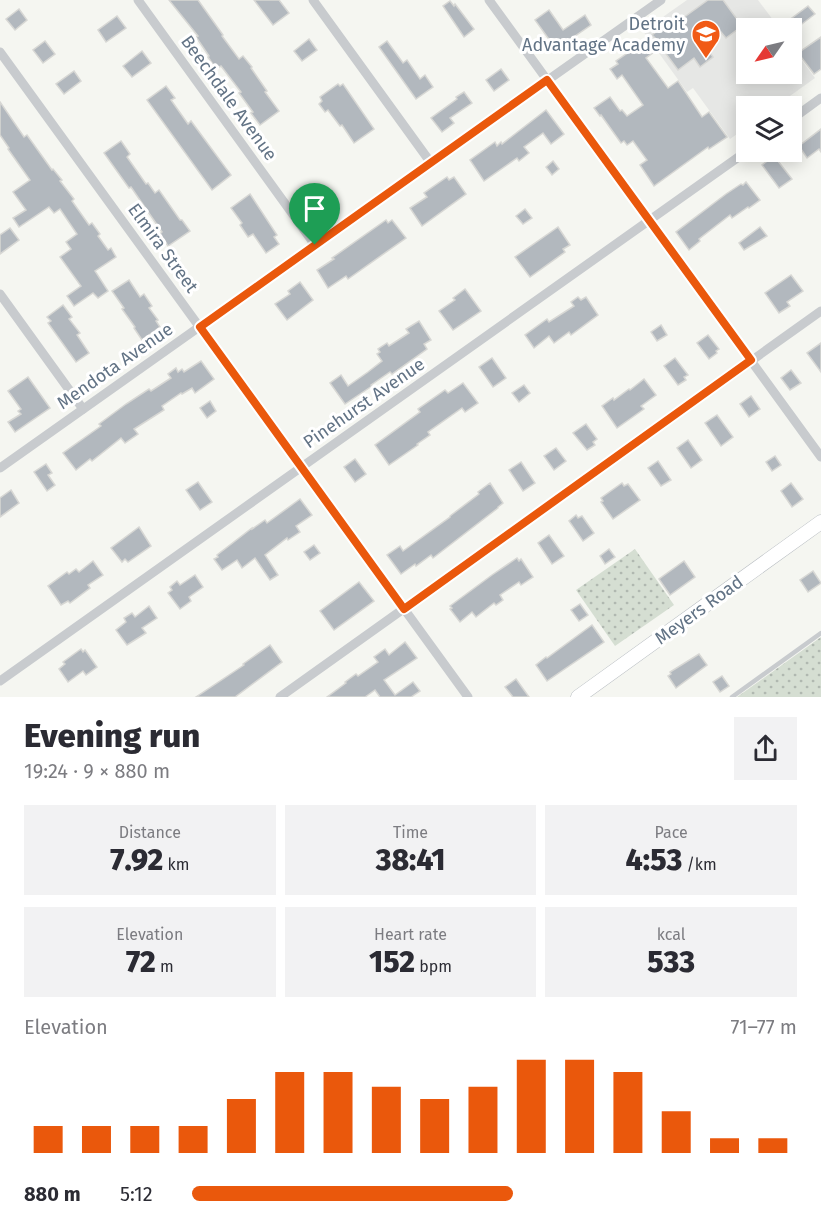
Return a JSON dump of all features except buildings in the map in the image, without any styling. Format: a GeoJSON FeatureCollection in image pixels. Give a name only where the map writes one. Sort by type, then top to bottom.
{"type":"FeatureCollection","features":[{"type":"Feature","properties":{"kind":"street","name":"Beechdale Avenue"},"geometry":{"type":"LineString","coordinates":[[138,0],[315,245]]}},
{"type":"Feature","properties":{"kind":"street"},"geometry":{"type":"LineString","coordinates":[[313,0],[431,163]]}},
{"type":"Feature","properties":{"kind":"street"},"geometry":{"type":"LineString","coordinates":[[489,0],[821,457]]}},
{"type":"Feature","properties":{"kind":"street","name":"Mendota Avenue"},"geometry":{"type":"LineString","coordinates":[[0,468],[661,0]]}},
{"type":"Feature","properties":{"kind":"street","name":"Elmira Street"},"geometry":{"type":"LineString","coordinates":[[0,52],[468,697]]}},
{"type":"Feature","properties":{"kind":"street"},"geometry":{"type":"LineString","coordinates":[[802,112],[821,98]]}},
{"type":"Feature","properties":{"kind":"street","name":"Pinehurst Avenue"},"geometry":{"type":"LineString","coordinates":[[0,681],[736,159]]}},
{"type":"Feature","properties":{"kind":"street"},"geometry":{"type":"LineString","coordinates":[[0,294],[83,409]]}},
{"type":"Feature","properties":{"kind":"street"},"geometry":{"type":"LineString","coordinates":[[280,697],[821,311]]}},
{"type":"Feature","properties":{"kind":"street","name":"Meyers Road"},"geometry":{"type":"LineString","coordinates":[[578,697],[821,522]]}},
{"type":"Feature","properties":{"kind":"lane"},"geometry":{"type":"LineString","coordinates":[[732,697],[821,633]]}},
{"type":"Feature","properties":{"kind":"shaded area","name":"Detroit Advantage Academy"},"geometry":{"type":"Polygon","coordinates":[[[687,0],[758,0],[772,18],[736,18],[736,84],[802,84],[802,60],[815,78],[790,96],[736,96],[736,135],[730,139],[693,88],[687,92],[643,31],[687,0]]]}},
{"type":"Feature","properties":{"kind":"shaded area"},"geometry":{"type":"Polygon","coordinates":[[[635,549],[674,605],[615,646],[576,590],[635,549]]]}},
{"type":"Feature","properties":{"kind":"shaded area"},"geometry":{"type":"Polygon","coordinates":[[[821,637],[821,697],[737,697],[821,637]]]}},
{"type":"Feature","properties":{"kind":"place","name":"Detroit Advantage Academy"},"geometry":{"type":"Point","coordinates":[706,60]}},
{"type":"Feature","properties":{"kind":"route"},"geometry":{"type":"LineString","coordinates":[[547,80],[751,360],[404,609],[200,327],[315,245],[547,80]]}}]}
